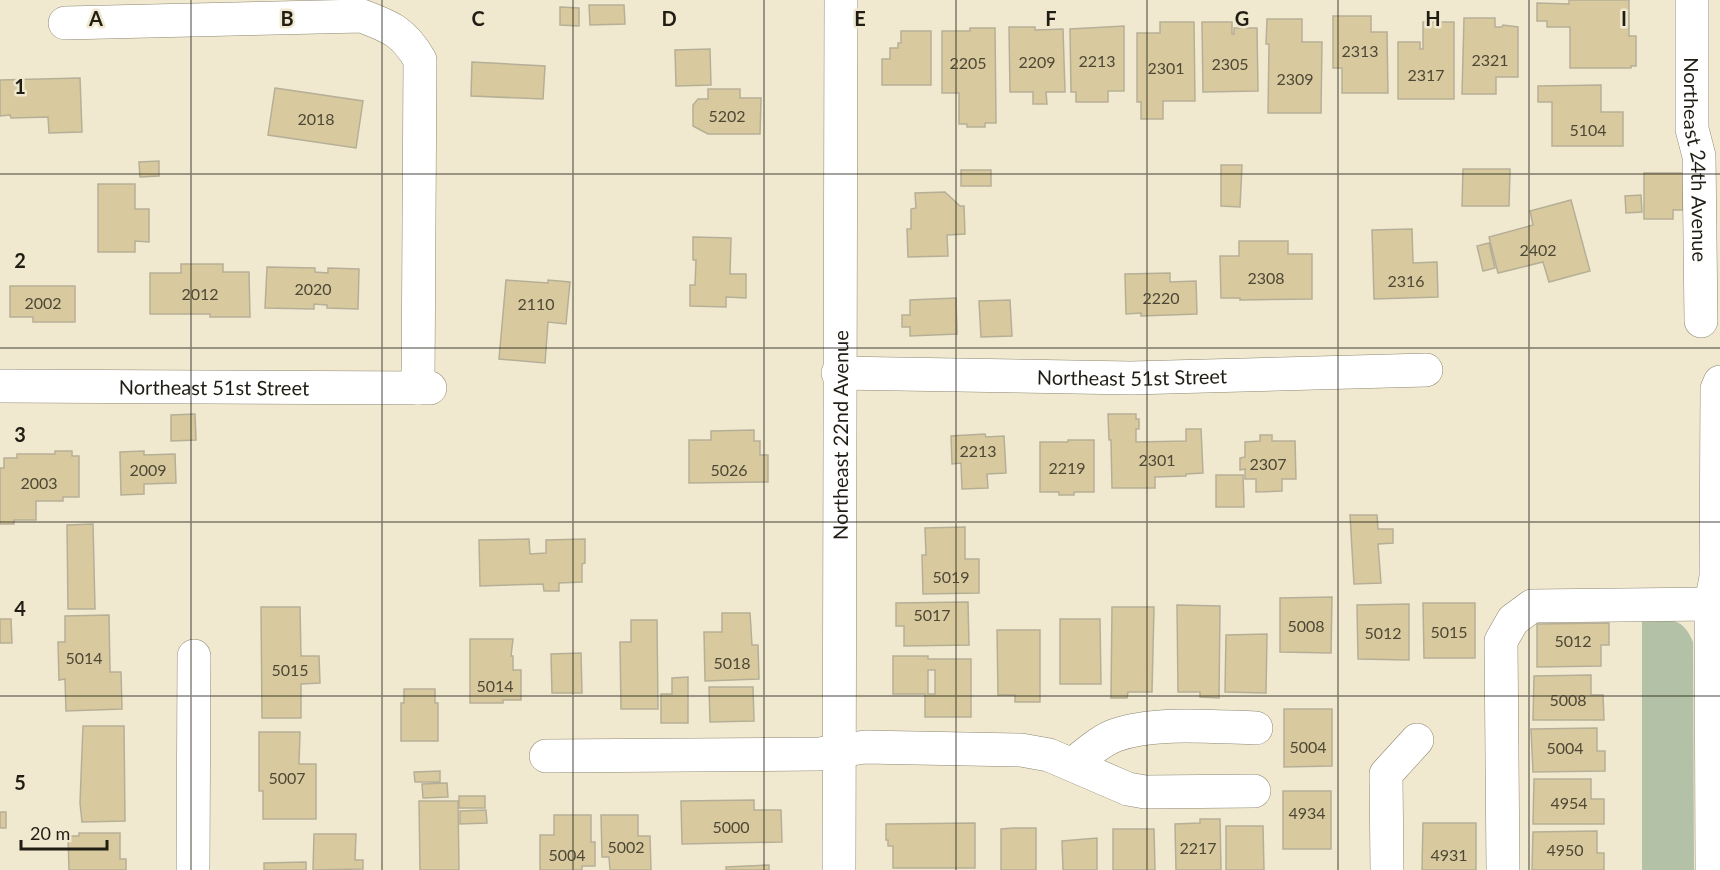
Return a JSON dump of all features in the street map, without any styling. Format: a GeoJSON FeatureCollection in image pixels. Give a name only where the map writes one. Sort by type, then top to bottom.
{"type":"FeatureCollection","features":[{"type":"Feature","properties":{"kind":"street","name":"Northeast 22nd Avenue"},"geometry":{"type":"LineString","coordinates":[[838,870],[841,0]]}},
{"type":"Feature","properties":{"kind":"street","name":"Northeast 24th Avenue"},"geometry":{"type":"LineString","coordinates":[[1692,0],[1692,129],[1699,156],[1701,321]]}},
{"type":"Feature","properties":{"kind":"street","name":"Northeast 51st Street"},"geometry":{"type":"LineString","coordinates":[[0,386],[424,388],[420,60],[410,43],[389,26],[362,16],[65,23]]}},
{"type":"Feature","properties":{"kind":"street","name":"Northeast 51st Street"},"geometry":{"type":"LineString","coordinates":[[838,373],[1131,378],[1426,370]]}},
{"type":"Feature","properties":{"kind":"street"},"geometry":{"type":"LineString","coordinates":[[1712,870],[1711,604],[1716,577],[1717,389],[1720,382]]}},
{"type":"Feature","properties":{"kind":"street"},"geometry":{"type":"LineString","coordinates":[[1503,870],[1501,641],[1513,620],[1532,606],[1711,604]]}},
{"type":"Feature","properties":{"kind":"street"},"geometry":{"type":"LineString","coordinates":[[193,870],[194,656]]}},
{"type":"Feature","properties":{"kind":"street"},"geometry":{"type":"LineString","coordinates":[[1073,764],[1114,735],[1137,729],[1157,727],[1256,728]]}},
{"type":"Feature","properties":{"kind":"street"},"geometry":{"type":"LineString","coordinates":[[1387,870],[1386,774],[1417,740]]}},
{"type":"Feature","properties":{"kind":"street"},"geometry":{"type":"LineString","coordinates":[[546,756],[819,754],[866,747],[1021,750],[1049,755],[1128,789],[1145,792],[1254,791]]}},
{"type":"Feature","properties":{"kind":"green space"},"geometry":{"type":"Polygon","coordinates":[[[1642,618],[1666,619],[1679,623],[1693,642],[1694,870],[1642,870],[1642,618]]]}},
{"type":"Feature","properties":{"kind":"building"},"geometry":{"type":"Polygon","coordinates":[[[1569,0],[1629,0],[1629,36],[1636,36],[1636,66],[1631,66],[1631,68],[1570,68],[1570,27],[1547,27],[1547,21],[1537,21],[1537,3],[1569,4],[1569,0]]]}},
{"type":"Feature","properties":{"kind":"building"},"geometry":{"type":"Polygon","coordinates":[[[589,5],[624,5],[625,24],[590,25],[589,5]]]}},
{"type":"Feature","properties":{"kind":"building"},"geometry":{"type":"Polygon","coordinates":[[[560,7],[579,8],[579,26],[560,25],[560,7]]]}},
{"type":"Feature","properties":{"kind":"building"},"geometry":{"type":"Polygon","coordinates":[[[1333,16],[1371,16],[1371,32],[1387,32],[1388,93],[1342,93],[1342,68],[1333,68],[1333,16]]]}},
{"type":"Feature","properties":{"kind":"building"},"geometry":{"type":"Polygon","coordinates":[[[1464,18],[1495,18],[1495,27],[1503,25],[1518,27],[1518,77],[1496,77],[1496,94],[1462,94],[1464,18]]]}},
{"type":"Feature","properties":{"kind":"building"},"geometry":{"type":"Polygon","coordinates":[[[1267,19],[1302,19],[1302,42],[1322,42],[1321,113],[1268,113],[1267,19]]]}},
{"type":"Feature","properties":{"kind":"building"},"geometry":{"type":"Polygon","coordinates":[[[1160,22],[1194,22],[1195,101],[1163,101],[1163,119],[1141,119],[1141,102],[1137,102],[1137,33],[1160,33],[1160,22]]]}},
{"type":"Feature","properties":{"kind":"building"},"geometry":{"type":"Polygon","coordinates":[[[1202,22],[1232,22],[1232,34],[1234,34],[1234,28],[1257,28],[1258,91],[1203,92],[1202,22]]]}},
{"type":"Feature","properties":{"kind":"building"},"geometry":{"type":"Polygon","coordinates":[[[1423,22],[1454,22],[1454,99],[1398,99],[1398,42],[1420,42],[1420,49],[1423,49],[1423,22]]]}},
{"type":"Feature","properties":{"kind":"building"},"geometry":{"type":"Polygon","coordinates":[[[1124,26],[1124,91],[1108,91],[1108,102],[1076,102],[1076,92],[1071,92],[1070,29],[1124,26]]]}},
{"type":"Feature","properties":{"kind":"building"},"geometry":{"type":"Polygon","coordinates":[[[1009,27],[1035,27],[1035,30],[1063,29],[1065,92],[1046,92],[1047,104],[1033,104],[1033,92],[1010,92],[1009,27]]]}},
{"type":"Feature","properties":{"kind":"building"},"geometry":{"type":"Polygon","coordinates":[[[970,28],[995,28],[996,123],[985,123],[985,127],[967,127],[967,124],[959,124],[959,93],[942,93],[942,31],[970,31],[970,28]]]}},
{"type":"Feature","properties":{"kind":"building"},"geometry":{"type":"Polygon","coordinates":[[[901,31],[931,31],[931,85],[882,85],[882,59],[890,59],[890,48],[898,48],[898,43],[901,43],[901,31]]]}},
{"type":"Feature","properties":{"kind":"building"},"geometry":{"type":"Polygon","coordinates":[[[710,49],[711,85],[676,86],[675,50],[710,49]]]}},
{"type":"Feature","properties":{"kind":"building"},"geometry":{"type":"Polygon","coordinates":[[[472,62],[545,66],[543,99],[471,96],[472,62]]]}},
{"type":"Feature","properties":{"kind":"building"},"geometry":{"type":"Polygon","coordinates":[[[80,78],[82,132],[49,133],[48,117],[0,116],[0,80],[80,78]]]}},
{"type":"Feature","properties":{"kind":"building"},"geometry":{"type":"Polygon","coordinates":[[[1601,85],[1601,112],[1623,112],[1623,146],[1552,146],[1552,102],[1538,102],[1538,86],[1601,85]]]}},
{"type":"Feature","properties":{"kind":"building"},"geometry":{"type":"Polygon","coordinates":[[[275,88],[363,101],[356,148],[268,135],[275,88]]]}},
{"type":"Feature","properties":{"kind":"building"},"geometry":{"type":"Polygon","coordinates":[[[708,89],[740,89],[740,98],[761,98],[760,134],[708,134],[693,126],[693,105],[698,99],[708,99],[708,89]]]}},
{"type":"Feature","properties":{"kind":"building"},"geometry":{"type":"Polygon","coordinates":[[[159,161],[159,176],[140,177],[139,162],[159,161]]]}},
{"type":"Feature","properties":{"kind":"building"},"geometry":{"type":"Polygon","coordinates":[[[1221,165],[1242,165],[1240,207],[1221,206],[1221,165]]]}},
{"type":"Feature","properties":{"kind":"building"},"geometry":{"type":"Polygon","coordinates":[[[1463,169],[1510,169],[1509,206],[1462,206],[1463,169]]]}},
{"type":"Feature","properties":{"kind":"building"},"geometry":{"type":"Polygon","coordinates":[[[961,170],[991,170],[991,186],[961,186],[961,170]]]}},
{"type":"Feature","properties":{"kind":"building"},"geometry":{"type":"Polygon","coordinates":[[[1644,173],[1683,173],[1683,210],[1673,210],[1673,219],[1644,219],[1644,173]]]}},
{"type":"Feature","properties":{"kind":"building"},"geometry":{"type":"Polygon","coordinates":[[[98,184],[135,184],[135,209],[149,209],[149,242],[135,241],[135,252],[98,252],[98,184]]]}},
{"type":"Feature","properties":{"kind":"building"},"geometry":{"type":"Polygon","coordinates":[[[945,192],[960,206],[964,206],[965,234],[947,235],[948,256],[908,257],[907,229],[911,229],[911,209],[916,208],[915,193],[945,192]]]}},
{"type":"Feature","properties":{"kind":"building"},"geometry":{"type":"Polygon","coordinates":[[[1641,195],[1642,212],[1626,213],[1625,196],[1641,195]]]}},
{"type":"Feature","properties":{"kind":"building"},"geometry":{"type":"Polygon","coordinates":[[[1571,200],[1590,271],[1549,282],[1543,262],[1498,273],[1489,237],[1533,225],[1530,211],[1571,200]]]}},
{"type":"Feature","properties":{"kind":"building"},"geometry":{"type":"Polygon","coordinates":[[[1412,229],[1413,263],[1437,262],[1438,297],[1374,299],[1372,230],[1412,229]]]}},
{"type":"Feature","properties":{"kind":"building"},"geometry":{"type":"Polygon","coordinates":[[[693,237],[731,238],[730,274],[746,274],[746,298],[726,297],[726,307],[690,306],[690,285],[695,285],[696,260],[693,260],[693,237]]]}},
{"type":"Feature","properties":{"kind":"building"},"geometry":{"type":"Polygon","coordinates":[[[1239,241],[1288,241],[1288,254],[1312,254],[1312,299],[1221,298],[1220,256],[1239,256],[1239,241]]]}},
{"type":"Feature","properties":{"kind":"building"},"geometry":{"type":"Polygon","coordinates":[[[1489,243],[1495,268],[1483,271],[1477,246],[1489,243]]]}},
{"type":"Feature","properties":{"kind":"building"},"geometry":{"type":"Polygon","coordinates":[[[181,264],[223,264],[223,272],[249,272],[250,317],[150,314],[150,273],[181,273],[181,264]]]}},
{"type":"Feature","properties":{"kind":"building"},"geometry":{"type":"Polygon","coordinates":[[[267,267],[315,268],[315,272],[328,273],[328,268],[359,269],[358,309],[327,308],[327,305],[314,304],[314,309],[265,308],[267,267]]]}},
{"type":"Feature","properties":{"kind":"building"},"geometry":{"type":"Polygon","coordinates":[[[1170,273],[1170,282],[1196,281],[1197,314],[1141,316],[1141,313],[1126,314],[1125,274],[1170,273]]]}},
{"type":"Feature","properties":{"kind":"building"},"geometry":{"type":"Polygon","coordinates":[[[506,280],[570,282],[566,324],[548,322],[545,363],[499,359],[506,280]]]}},
{"type":"Feature","properties":{"kind":"building"},"geometry":{"type":"Polygon","coordinates":[[[10,286],[75,286],[75,322],[33,322],[33,317],[10,317],[10,286]]]}},
{"type":"Feature","properties":{"kind":"building"},"geometry":{"type":"Polygon","coordinates":[[[956,298],[957,334],[910,336],[910,327],[902,327],[902,315],[910,315],[910,300],[956,298]]]}},
{"type":"Feature","properties":{"kind":"building"},"geometry":{"type":"Polygon","coordinates":[[[1010,300],[1012,336],[981,337],[979,301],[1010,300]]]}},
{"type":"Feature","properties":{"kind":"building"},"geometry":{"type":"Polygon","coordinates":[[[195,414],[196,440],[171,441],[171,415],[195,414]]]}},
{"type":"Feature","properties":{"kind":"building"},"geometry":{"type":"Polygon","coordinates":[[[1108,414],[1136,414],[1136,419],[1139,419],[1139,429],[1136,429],[1136,442],[1186,441],[1186,429],[1201,429],[1203,473],[1155,477],[1155,488],[1112,488],[1108,414]]]}},
{"type":"Feature","properties":{"kind":"building"},"geometry":{"type":"Polygon","coordinates":[[[754,430],[754,441],[760,441],[760,455],[768,455],[768,482],[689,483],[689,440],[711,440],[711,431],[754,430]]]}},
{"type":"Feature","properties":{"kind":"building"},"geometry":{"type":"Polygon","coordinates":[[[985,434],[986,437],[1004,436],[1006,473],[987,474],[988,488],[962,489],[961,463],[952,464],[951,436],[985,434]]]}},
{"type":"Feature","properties":{"kind":"building"},"geometry":{"type":"Polygon","coordinates":[[[1260,435],[1272,435],[1272,441],[1295,441],[1296,479],[1282,479],[1282,491],[1256,492],[1256,479],[1245,479],[1245,469],[1240,470],[1240,458],[1245,457],[1245,442],[1260,441],[1260,435]]]}},
{"type":"Feature","properties":{"kind":"building"},"geometry":{"type":"Polygon","coordinates":[[[1068,440],[1094,440],[1094,492],[1059,495],[1059,492],[1040,492],[1040,442],[1068,442],[1068,440]]]}},
{"type":"Feature","properties":{"kind":"building"},"geometry":{"type":"Polygon","coordinates":[[[55,451],[72,451],[72,456],[79,456],[79,497],[63,497],[63,501],[36,501],[36,520],[14,520],[14,524],[0,524],[0,468],[4,468],[4,458],[17,458],[17,454],[55,454],[55,451]]]}},
{"type":"Feature","properties":{"kind":"building"},"geometry":{"type":"Polygon","coordinates":[[[144,451],[144,455],[175,454],[176,483],[144,484],[144,494],[121,495],[120,452],[144,451]]]}},
{"type":"Feature","properties":{"kind":"building"},"geometry":{"type":"Polygon","coordinates":[[[1216,475],[1243,475],[1244,507],[1216,507],[1216,475]]]}},
{"type":"Feature","properties":{"kind":"building"},"geometry":{"type":"Polygon","coordinates":[[[1350,515],[1377,515],[1378,529],[1393,529],[1393,543],[1378,544],[1381,583],[1354,584],[1350,515]]]}},
{"type":"Feature","properties":{"kind":"building"},"geometry":{"type":"Polygon","coordinates":[[[93,524],[95,609],[68,609],[67,525],[93,524]]]}},
{"type":"Feature","properties":{"kind":"building"},"geometry":{"type":"Polygon","coordinates":[[[965,527],[965,559],[979,559],[979,593],[923,594],[922,555],[926,555],[925,528],[965,527]]]}},
{"type":"Feature","properties":{"kind":"building"},"geometry":{"type":"Polygon","coordinates":[[[529,539],[530,554],[546,553],[546,540],[585,539],[582,582],[559,583],[559,591],[544,591],[543,584],[480,586],[479,540],[529,539]]]}},
{"type":"Feature","properties":{"kind":"building"},"geometry":{"type":"Polygon","coordinates":[[[1332,597],[1331,653],[1280,652],[1280,598],[1332,597]]]}},
{"type":"Feature","properties":{"kind":"building"},"geometry":{"type":"Polygon","coordinates":[[[968,602],[969,645],[904,646],[904,626],[896,626],[896,603],[968,602]]]}},
{"type":"Feature","properties":{"kind":"building"},"geometry":{"type":"Polygon","coordinates":[[[1423,603],[1475,603],[1475,658],[1424,658],[1423,603]]]}},
{"type":"Feature","properties":{"kind":"building"},"geometry":{"type":"Polygon","coordinates":[[[1409,604],[1409,660],[1358,659],[1357,605],[1409,604]]]}},
{"type":"Feature","properties":{"kind":"building"},"geometry":{"type":"Polygon","coordinates":[[[1177,605],[1220,606],[1219,698],[1200,697],[1200,692],[1178,692],[1177,605]]]}},
{"type":"Feature","properties":{"kind":"building"},"geometry":{"type":"Polygon","coordinates":[[[261,607],[300,607],[301,656],[319,656],[320,683],[301,684],[301,718],[262,718],[261,607]]]}},
{"type":"Feature","properties":{"kind":"building"},"geometry":{"type":"Polygon","coordinates":[[[1112,607],[1154,607],[1152,692],[1128,692],[1127,698],[1111,698],[1112,607]]]}},
{"type":"Feature","properties":{"kind":"building"},"geometry":{"type":"Polygon","coordinates":[[[722,613],[750,613],[752,645],[758,645],[759,679],[705,681],[704,632],[722,632],[722,613]]]}},
{"type":"Feature","properties":{"kind":"building"},"geometry":{"type":"Polygon","coordinates":[[[109,615],[110,672],[121,672],[122,709],[66,711],[65,679],[59,680],[58,642],[65,642],[65,616],[109,615]]]}},
{"type":"Feature","properties":{"kind":"building"},"geometry":{"type":"Polygon","coordinates":[[[0,619],[11,619],[12,643],[0,643],[0,619]]]}},
{"type":"Feature","properties":{"kind":"building"},"geometry":{"type":"Polygon","coordinates":[[[1060,619],[1100,619],[1101,684],[1060,684],[1060,619]]]}},
{"type":"Feature","properties":{"kind":"building"},"geometry":{"type":"Polygon","coordinates":[[[631,620],[657,620],[658,709],[621,709],[620,642],[631,642],[631,620]]]}},
{"type":"Feature","properties":{"kind":"building"},"geometry":{"type":"Polygon","coordinates":[[[1609,623],[1609,645],[1601,645],[1601,666],[1537,667],[1537,624],[1609,623]]]}},
{"type":"Feature","properties":{"kind":"building"},"geometry":{"type":"Polygon","coordinates":[[[997,630],[1040,630],[1040,702],[1015,702],[1015,695],[998,695],[997,630]]]}},
{"type":"Feature","properties":{"kind":"building"},"geometry":{"type":"Polygon","coordinates":[[[1267,634],[1266,693],[1225,692],[1226,635],[1267,634]]]}},
{"type":"Feature","properties":{"kind":"building"},"geometry":{"type":"Polygon","coordinates":[[[470,639],[513,639],[511,656],[513,656],[513,670],[521,670],[521,700],[503,700],[503,703],[470,703],[470,639]]]}},
{"type":"Feature","properties":{"kind":"building"},"geometry":{"type":"Polygon","coordinates":[[[581,653],[582,693],[552,693],[551,654],[581,653]]]}},
{"type":"Feature","properties":{"kind":"building"},"geometry":{"type":"Polygon","coordinates":[[[893,656],[971,659],[971,717],[925,717],[925,694],[893,694],[893,656]],[[928,670],[928,694],[935,694],[935,670],[928,670]]]}},
{"type":"Feature","properties":{"kind":"building"},"geometry":{"type":"Polygon","coordinates":[[[1591,675],[1591,695],[1603,695],[1604,720],[1533,720],[1534,676],[1591,675]]]}},
{"type":"Feature","properties":{"kind":"building"},"geometry":{"type":"Polygon","coordinates":[[[688,677],[688,723],[661,723],[661,694],[672,694],[672,678],[688,677]]]}},
{"type":"Feature","properties":{"kind":"building"},"geometry":{"type":"Polygon","coordinates":[[[709,687],[753,687],[754,721],[710,722],[709,687]]]}},
{"type":"Feature","properties":{"kind":"building"},"geometry":{"type":"Polygon","coordinates":[[[404,689],[435,689],[435,703],[438,703],[438,741],[401,741],[401,703],[404,703],[404,689]]]}},
{"type":"Feature","properties":{"kind":"building"},"geometry":{"type":"Polygon","coordinates":[[[1284,709],[1332,709],[1332,766],[1284,767],[1284,709]]]}},
{"type":"Feature","properties":{"kind":"building"},"geometry":{"type":"Polygon","coordinates":[[[83,726],[124,726],[125,821],[82,822],[80,803],[83,726]]]}},
{"type":"Feature","properties":{"kind":"building"},"geometry":{"type":"Polygon","coordinates":[[[1597,728],[1597,751],[1605,751],[1605,771],[1533,772],[1531,729],[1597,728]]]}},
{"type":"Feature","properties":{"kind":"building"},"geometry":{"type":"Polygon","coordinates":[[[259,732],[300,732],[299,764],[316,764],[316,819],[263,819],[263,791],[259,791],[259,732]]]}},
{"type":"Feature","properties":{"kind":"building"},"geometry":{"type":"Polygon","coordinates":[[[440,771],[440,782],[415,782],[414,772],[440,771]]]}},
{"type":"Feature","properties":{"kind":"building"},"geometry":{"type":"Polygon","coordinates":[[[1534,779],[1591,779],[1591,799],[1604,799],[1604,824],[1533,824],[1534,779]]]}},
{"type":"Feature","properties":{"kind":"building"},"geometry":{"type":"Polygon","coordinates":[[[447,783],[448,797],[423,798],[422,784],[447,783]]]}},
{"type":"Feature","properties":{"kind":"building"},"geometry":{"type":"Polygon","coordinates":[[[1283,791],[1331,791],[1331,849],[1283,849],[1283,791]]]}},
{"type":"Feature","properties":{"kind":"building"},"geometry":{"type":"Polygon","coordinates":[[[459,796],[485,796],[485,808],[459,808],[459,796]]]}},
{"type":"Feature","properties":{"kind":"building"},"geometry":{"type":"Polygon","coordinates":[[[754,800],[754,810],[781,810],[782,842],[682,844],[681,801],[754,800]]]}},
{"type":"Feature","properties":{"kind":"building"},"geometry":{"type":"Polygon","coordinates":[[[419,801],[458,801],[459,870],[420,870],[419,801]]]}},
{"type":"Feature","properties":{"kind":"building"},"geometry":{"type":"Polygon","coordinates":[[[486,810],[487,823],[460,824],[460,811],[486,810]]]}},
{"type":"Feature","properties":{"kind":"building"},"geometry":{"type":"Polygon","coordinates":[[[0,812],[6,812],[6,828],[0,828],[0,812]]]}},
{"type":"Feature","properties":{"kind":"building"},"geometry":{"type":"Polygon","coordinates":[[[554,815],[591,815],[591,842],[595,842],[595,866],[582,866],[582,870],[540,870],[540,835],[554,835],[554,815]]]}},
{"type":"Feature","properties":{"kind":"building"},"geometry":{"type":"Polygon","coordinates":[[[601,815],[638,815],[638,836],[650,836],[651,870],[610,870],[609,857],[602,857],[601,815]]]}},
{"type":"Feature","properties":{"kind":"building"},"geometry":{"type":"Polygon","coordinates":[[[1200,819],[1220,819],[1221,870],[1176,870],[1175,824],[1200,823],[1200,819]]]}},
{"type":"Feature","properties":{"kind":"building"},"geometry":{"type":"Polygon","coordinates":[[[975,823],[975,868],[893,868],[893,846],[888,846],[888,840],[886,840],[886,824],[975,823]]]}},
{"type":"Feature","properties":{"kind":"building"},"geometry":{"type":"Polygon","coordinates":[[[1423,823],[1476,823],[1476,870],[1422,870],[1423,823]]]}},
{"type":"Feature","properties":{"kind":"building"},"geometry":{"type":"Polygon","coordinates":[[[1226,826],[1263,826],[1264,870],[1226,870],[1226,826]]]}},
{"type":"Feature","properties":{"kind":"building"},"geometry":{"type":"Polygon","coordinates":[[[1036,828],[1036,870],[1001,870],[1001,829],[1036,828]]]}},
{"type":"Feature","properties":{"kind":"building"},"geometry":{"type":"Polygon","coordinates":[[[1113,829],[1154,829],[1155,870],[1113,870],[1113,829]]]}},
{"type":"Feature","properties":{"kind":"building"},"geometry":{"type":"Polygon","coordinates":[[[1597,831],[1597,853],[1604,853],[1604,870],[1532,870],[1533,832],[1597,831]]]}},
{"type":"Feature","properties":{"kind":"building"},"geometry":{"type":"Polygon","coordinates":[[[79,833],[120,833],[120,859],[126,859],[126,870],[69,870],[68,836],[79,836],[79,833]]]}},
{"type":"Feature","properties":{"kind":"building"},"geometry":{"type":"Polygon","coordinates":[[[314,834],[356,834],[355,860],[363,860],[363,869],[313,870],[314,834]]]}},
{"type":"Feature","properties":{"kind":"building"},"geometry":{"type":"Polygon","coordinates":[[[1097,838],[1097,870],[1063,870],[1062,841],[1097,838]]]}},
{"type":"Feature","properties":{"kind":"building"},"geometry":{"type":"Polygon","coordinates":[[[306,862],[306,870],[264,870],[264,863],[306,862]]]}},
{"type":"Feature","properties":{"kind":"building"},"geometry":{"type":"Polygon","coordinates":[[[769,865],[769,870],[726,870],[726,867],[769,865]]]}}]}
